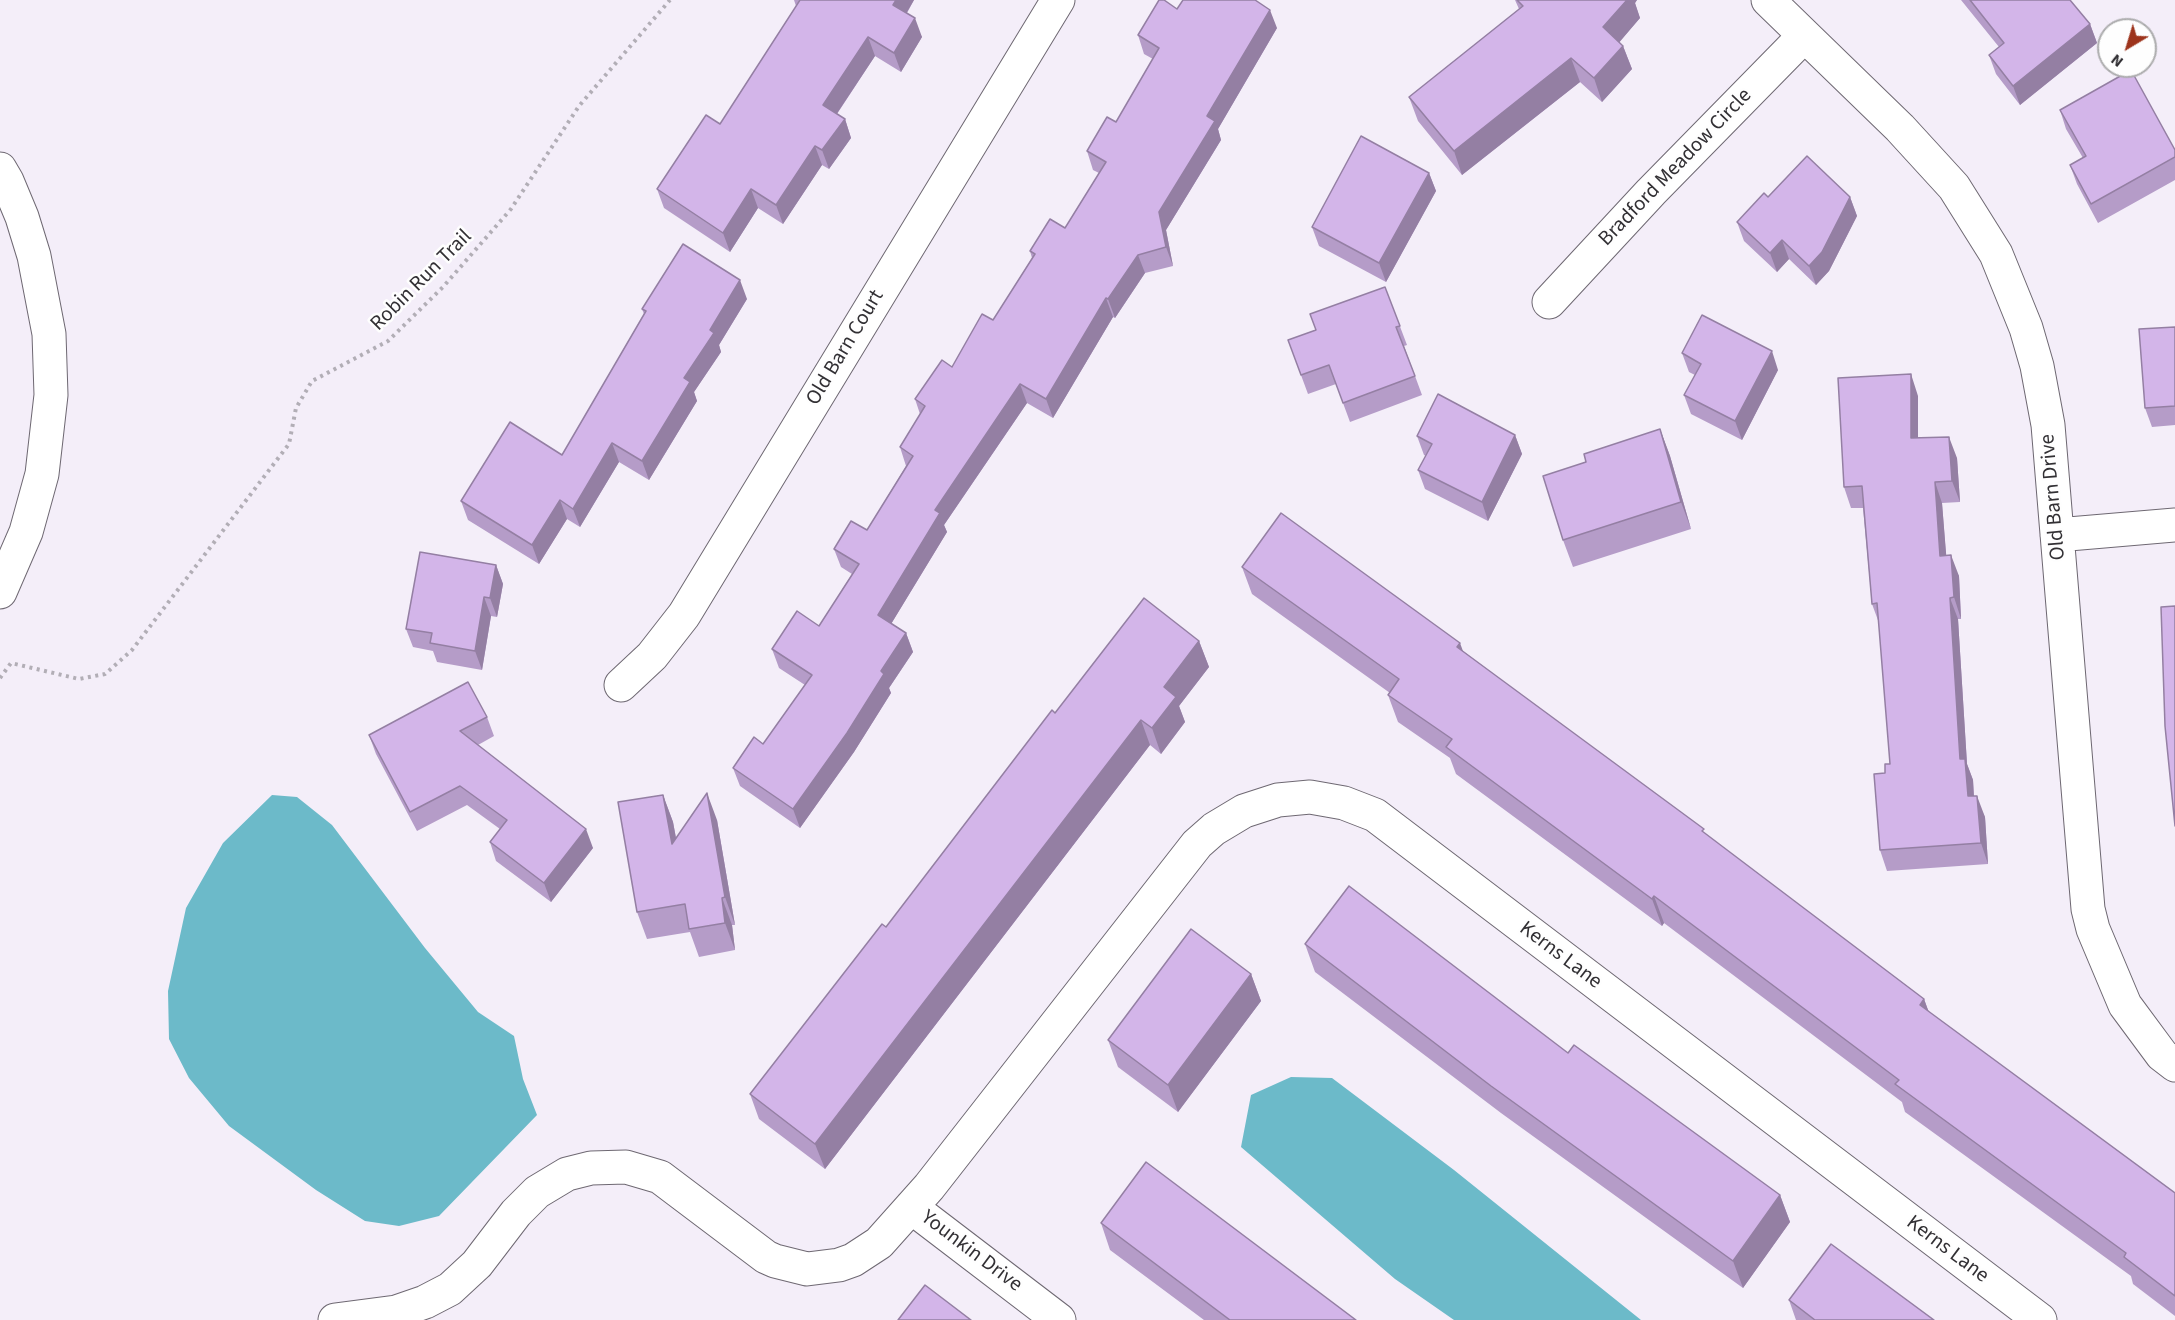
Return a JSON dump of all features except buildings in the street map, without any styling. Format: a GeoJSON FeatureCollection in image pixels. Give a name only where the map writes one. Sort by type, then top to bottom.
{"type":"FeatureCollection","features":[{"type":"Feature","properties":{"kind":"street","name":"Old Barn Court"},"geometry":{"type":"LineString","coordinates":[[621,686],[652,656],[684,615],[1058,0]]}},
{"type":"Feature","properties":{"kind":"street","name":"Old Barn Drive"},"geometry":{"type":"LineString","coordinates":[[1768,0],[1900,128],[1954,187],[1996,254],[2026,328],[2037,366],[2048,425],[2086,886],[2093,929],[2125,1005],[2162,1055],[2175,1065]]}},
{"type":"Feature","properties":{"kind":"street","name":"Bradford Meadow Circle"},"geometry":{"type":"LineString","coordinates":[[1549,302],[1804,36]]}},
{"type":"Feature","properties":{"kind":"street"},"geometry":{"type":"LineString","coordinates":[[0,169],[22,218],[34,256],[49,334],[51,395],[42,474],[26,532],[0,592]]}},
{"type":"Feature","properties":{"kind":"street"},"geometry":{"type":"LineString","coordinates":[[2057,536],[2175,525]]}},
{"type":"Feature","properties":{"kind":"street","name":"Kerns Lane"},"geometry":{"type":"LineString","coordinates":[[335,1320],[396,1312],[425,1302],[450,1289],[477,1264],[516,1213],[537,1192],[567,1174],[591,1168],[626,1167],[660,1178],[765,1257],[807,1269],[839,1266],[859,1257],[879,1243],[911,1207],[1188,854],[1214,829],[1234,815],[1278,800],[1310,797],[1344,803],[1375,816],[2040,1320]]}},
{"type":"Feature","properties":{"kind":"street","name":"Younkin Drive"},"geometry":{"type":"LineString","coordinates":[[911,1207],[1059,1320]]}},
{"type":"Feature","properties":{"kind":"path","name":"Robin Run Trail"},"geometry":{"type":"LineString","coordinates":[[0,678],[11,663],[79,679],[105,674],[132,650],[289,444],[296,408],[312,381],[388,341],[443,287],[511,209],[579,106],[670,0]]}},
{"type":"Feature","properties":{"kind":"water"},"geometry":{"type":"Polygon","coordinates":[[[272,795],[297,797],[332,825],[425,948],[478,1012],[514,1036],[523,1079],[537,1115],[439,1216],[399,1226],[365,1221],[316,1190],[229,1126],[189,1078],[169,1039],[168,991],[186,908],[223,843],[272,795]]]}},
{"type":"Feature","properties":{"kind":"water"},"geometry":{"type":"Polygon","coordinates":[[[1291,1077],[1332,1078],[1454,1170],[1641,1320],[1454,1320],[1395,1279],[1241,1147],[1251,1095],[1291,1077]]]}}]}
